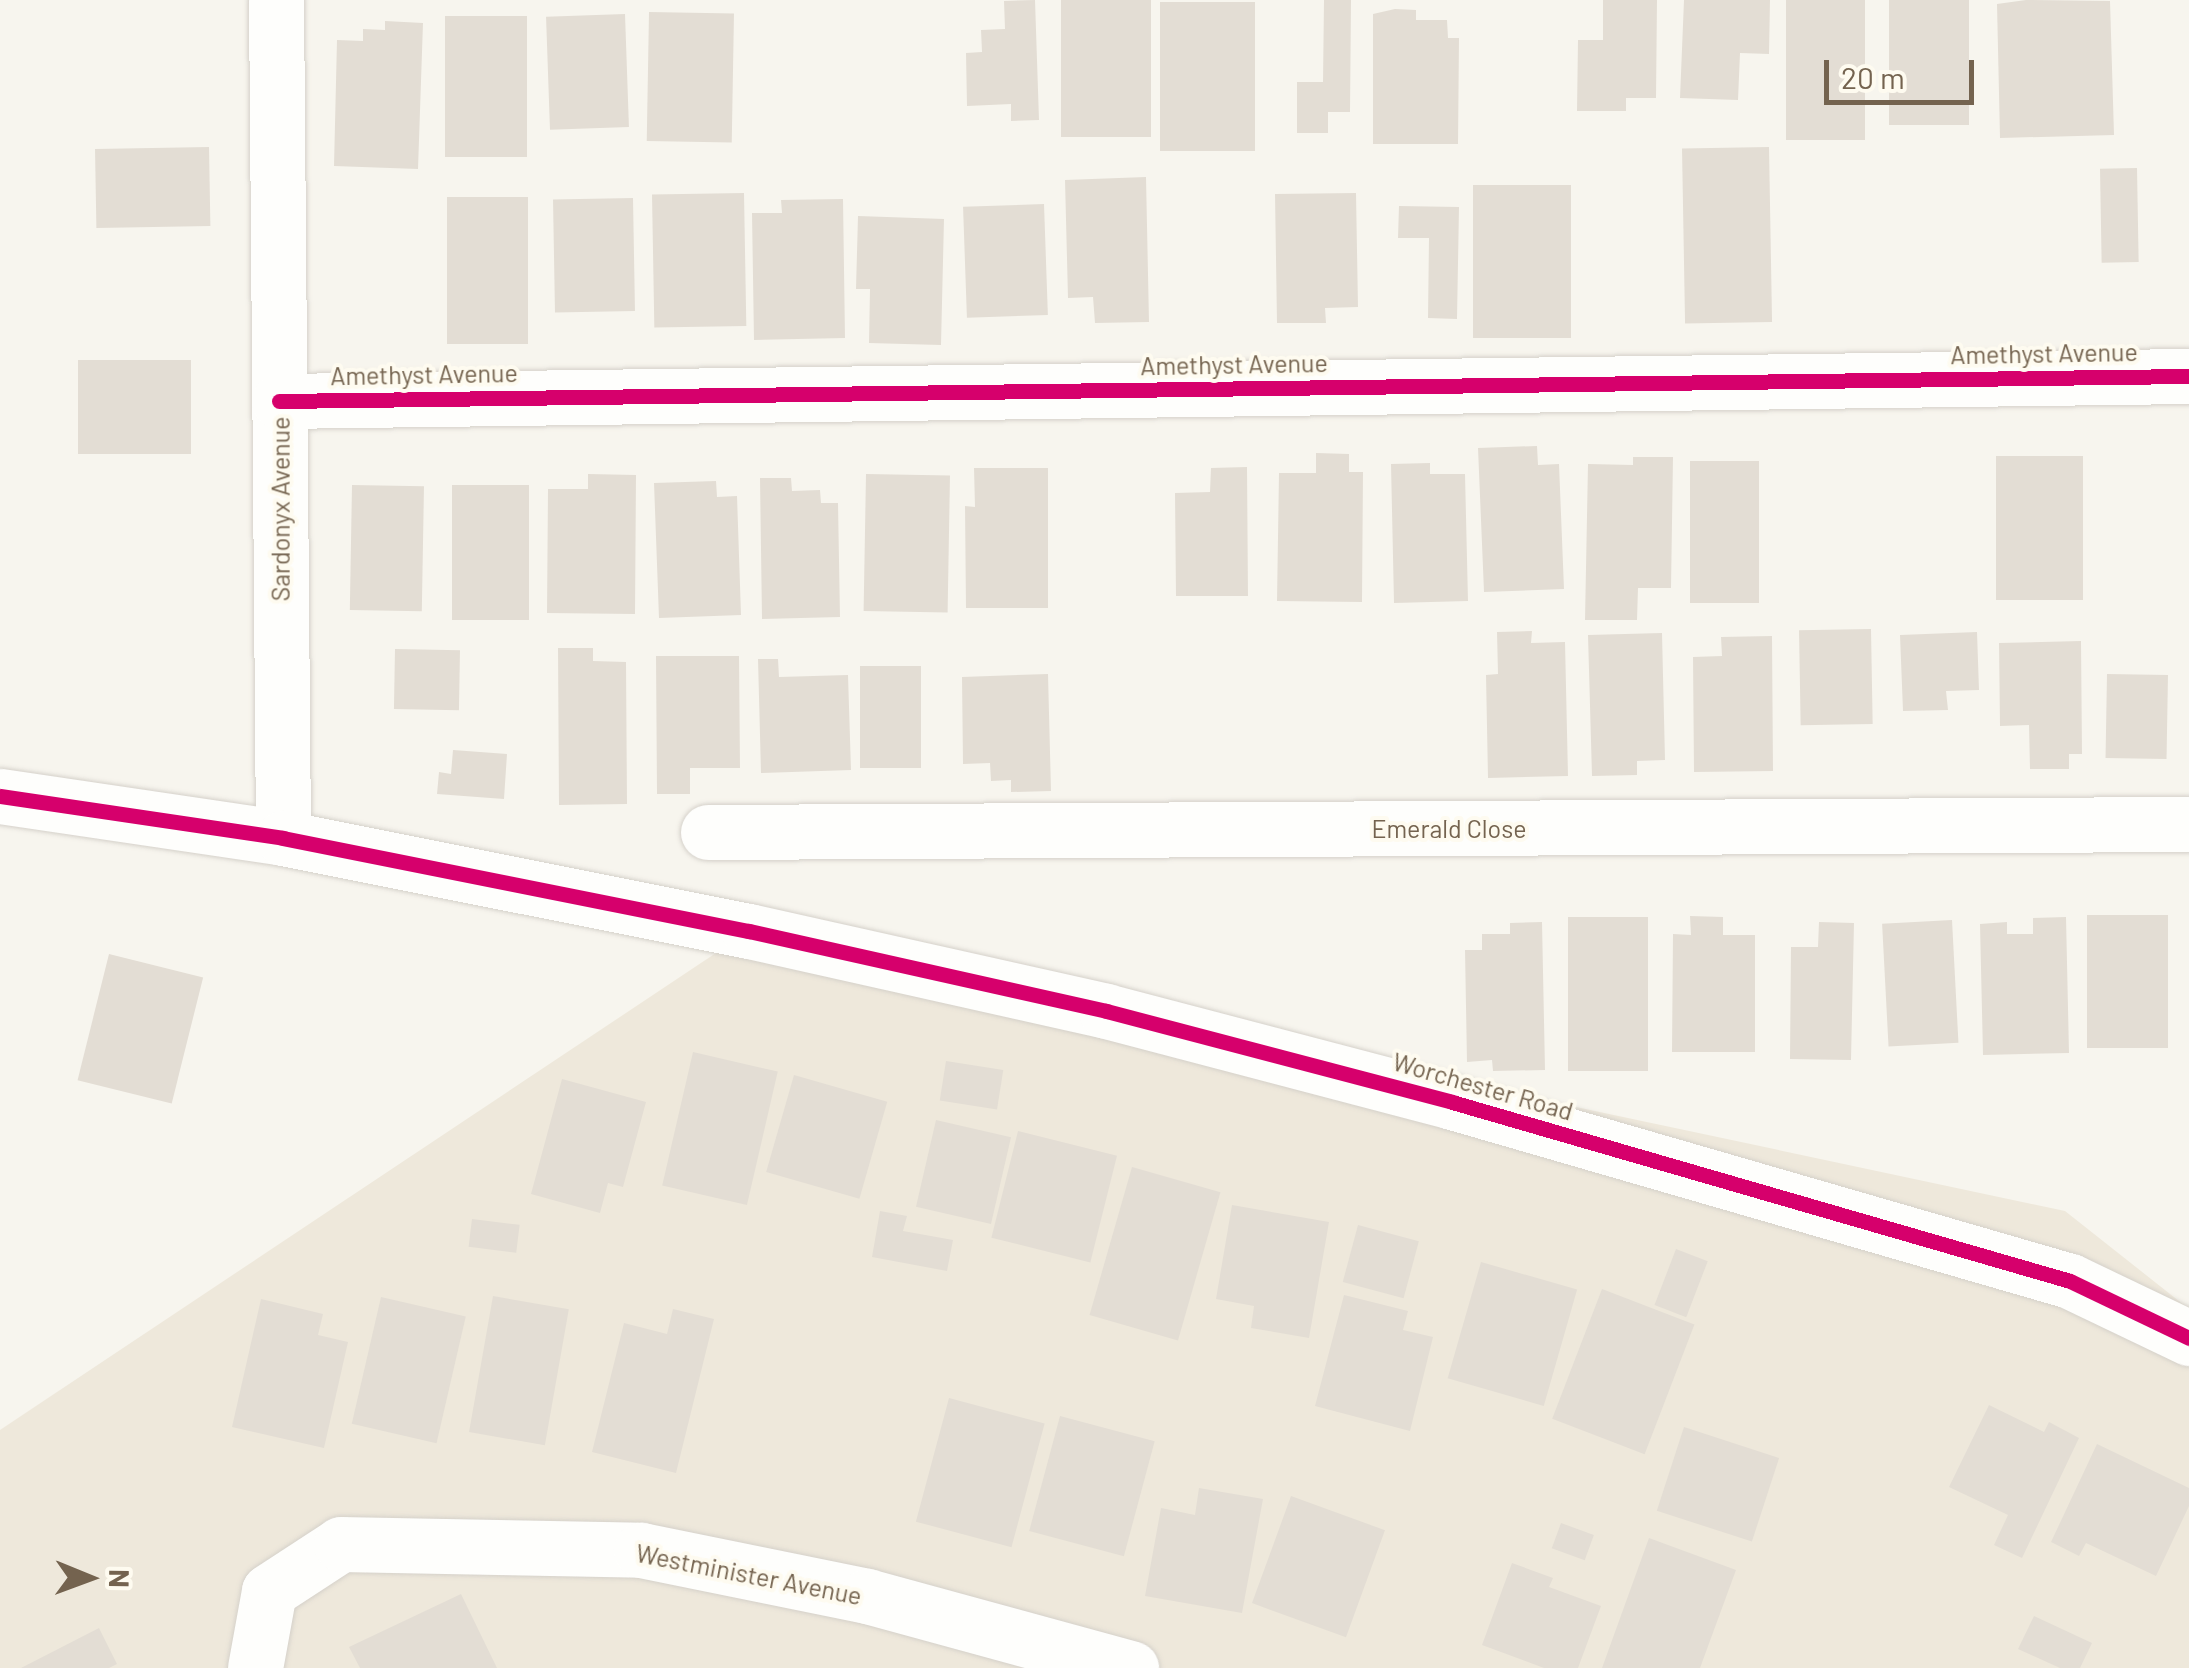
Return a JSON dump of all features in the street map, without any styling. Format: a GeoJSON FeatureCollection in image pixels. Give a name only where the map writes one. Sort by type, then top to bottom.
{"type":"FeatureCollection","features":[{"type":"Feature","properties":{"kind":"street","name":"Sardonyx Avenue"},"geometry":{"type":"LineString","coordinates":[[276,0],[282,838]]}},
{"type":"Feature","properties":{"kind":"street","name":"Amethyst Avenue"},"geometry":{"type":"LineString","coordinates":[[279,401],[2189,376]]}},
{"type":"Feature","properties":{"kind":"street","name":"Worchester Road"},"geometry":{"type":"LineString","coordinates":[[0,796],[282,838],[749,931],[1106,1012],[1452,1102],[2070,1282],[2189,1338]]}},
{"type":"Feature","properties":{"kind":"street","name":"Emerald Close"},"geometry":{"type":"LineString","coordinates":[[708,832],[2189,824]]}},
{"type":"Feature","properties":{"kind":"street","name":"Westminister Avenue"},"geometry":{"type":"LineString","coordinates":[[255,1668],[270,1591],[341,1544],[641,1550],[867,1596],[1131,1668]]}},
{"type":"Feature","properties":{"kind":"shaded area"},"geometry":{"type":"Polygon","coordinates":[[[749,931],[2065,1211],[2189,1309],[2189,1668],[0,1668],[0,1430],[749,931]]]}},
{"type":"Feature","properties":{"kind":"building"},"geometry":{"type":"Polygon","coordinates":[[[1035,0],[1039,120],[1011,121],[1011,104],[967,106],[966,53],[982,52],[981,30],[1005,29],[1004,1],[1035,0]]]}},
{"type":"Feature","properties":{"kind":"building"},"geometry":{"type":"Polygon","coordinates":[[[1061,0],[1151,0],[1151,137],[1061,137],[1061,0]]]}},
{"type":"Feature","properties":{"kind":"building"},"geometry":{"type":"Polygon","coordinates":[[[1324,0],[1351,0],[1350,112],[1328,112],[1328,133],[1297,133],[1297,82],[1323,82],[1324,0]]]}},
{"type":"Feature","properties":{"kind":"building"},"geometry":{"type":"Polygon","coordinates":[[[1603,0],[1657,0],[1656,98],[1626,98],[1626,111],[1577,111],[1578,40],[1603,40],[1603,0]]]}},
{"type":"Feature","properties":{"kind":"building"},"geometry":{"type":"Polygon","coordinates":[[[1684,0],[1770,0],[1769,54],[1740,53],[1738,100],[1680,98],[1684,0]]]}},
{"type":"Feature","properties":{"kind":"building"},"geometry":{"type":"Polygon","coordinates":[[[1786,0],[1865,0],[1865,140],[1786,140],[1786,0]]]}},
{"type":"Feature","properties":{"kind":"building"},"geometry":{"type":"Polygon","coordinates":[[[1889,0],[1969,0],[1969,125],[1889,125],[1889,0]]]}},
{"type":"Feature","properties":{"kind":"building"},"geometry":{"type":"Polygon","coordinates":[[[2026,0],[2110,1],[2114,135],[2000,138],[1997,4],[2026,0]]]}},
{"type":"Feature","properties":{"kind":"building"},"geometry":{"type":"Polygon","coordinates":[[[1160,2],[1255,2],[1255,151],[1160,151],[1160,2]]]}},
{"type":"Feature","properties":{"kind":"building"},"geometry":{"type":"Polygon","coordinates":[[[1416,10],[1416,20],[1447,20],[1448,38],[1459,38],[1458,144],[1373,144],[1373,14],[1416,10]]]}},
{"type":"Feature","properties":{"kind":"building"},"geometry":{"type":"Polygon","coordinates":[[[649,12],[734,13],[732,142],[647,141],[649,12]]]}},
{"type":"Feature","properties":{"kind":"building"},"geometry":{"type":"Polygon","coordinates":[[[625,14],[629,127],[550,130],[546,17],[625,14]]]}},
{"type":"Feature","properties":{"kind":"building"},"geometry":{"type":"Polygon","coordinates":[[[445,16],[527,16],[527,157],[445,157],[445,16]]]}},
{"type":"Feature","properties":{"kind":"building"},"geometry":{"type":"Polygon","coordinates":[[[385,21],[423,23],[418,169],[334,166],[337,40],[363,41],[363,29],[385,30],[385,21]]]}},
{"type":"Feature","properties":{"kind":"building"},"geometry":{"type":"Polygon","coordinates":[[[209,147],[210,226],[96,228],[95,149],[209,147]]]}},
{"type":"Feature","properties":{"kind":"building"},"geometry":{"type":"Polygon","coordinates":[[[1769,147],[1772,322],[1685,323],[1682,149],[1769,147]]]}},
{"type":"Feature","properties":{"kind":"building"},"geometry":{"type":"Polygon","coordinates":[[[2137,168],[2139,262],[2102,263],[2100,169],[2137,168]]]}},
{"type":"Feature","properties":{"kind":"building"},"geometry":{"type":"Polygon","coordinates":[[[1146,177],[1149,322],[1095,323],[1093,297],[1068,298],[1065,180],[1146,177]]]}},
{"type":"Feature","properties":{"kind":"building"},"geometry":{"type":"Polygon","coordinates":[[[1473,185],[1571,185],[1571,338],[1473,338],[1473,185]]]}},
{"type":"Feature","properties":{"kind":"building"},"geometry":{"type":"Polygon","coordinates":[[[744,193],[746,326],[654,328],[652,195],[744,193]]]}},
{"type":"Feature","properties":{"kind":"building"},"geometry":{"type":"Polygon","coordinates":[[[1356,193],[1358,307],[1325,308],[1326,323],[1277,323],[1275,194],[1356,193]]]}},
{"type":"Feature","properties":{"kind":"building"},"geometry":{"type":"Polygon","coordinates":[[[447,197],[528,197],[528,344],[447,344],[447,197]]]}},
{"type":"Feature","properties":{"kind":"building"},"geometry":{"type":"Polygon","coordinates":[[[633,198],[635,311],[555,312],[553,199],[633,198]]]}},
{"type":"Feature","properties":{"kind":"building"},"geometry":{"type":"Polygon","coordinates":[[[843,199],[845,338],[754,340],[752,213],[782,213],[781,200],[843,199]]]}},
{"type":"Feature","properties":{"kind":"building"},"geometry":{"type":"Polygon","coordinates":[[[1044,204],[1048,315],[967,318],[963,207],[1044,204]]]}},
{"type":"Feature","properties":{"kind":"building"},"geometry":{"type":"Polygon","coordinates":[[[1399,206],[1459,207],[1457,319],[1428,318],[1429,238],[1398,238],[1399,206]]]}},
{"type":"Feature","properties":{"kind":"building"},"geometry":{"type":"Polygon","coordinates":[[[858,216],[944,219],[941,345],[869,343],[870,289],[856,289],[858,216]]]}},
{"type":"Feature","properties":{"kind":"building"},"geometry":{"type":"Polygon","coordinates":[[[78,360],[191,360],[191,454],[78,454],[78,360]]]}},
{"type":"Feature","properties":{"kind":"building"},"geometry":{"type":"Polygon","coordinates":[[[1537,446],[1538,465],[1559,464],[1564,589],[1484,592],[1478,448],[1537,446]]]}},
{"type":"Feature","properties":{"kind":"building"},"geometry":{"type":"Polygon","coordinates":[[[1316,453],[1349,454],[1349,472],[1363,472],[1362,602],[1277,601],[1279,473],[1316,473],[1316,453]]]}},
{"type":"Feature","properties":{"kind":"building"},"geometry":{"type":"Polygon","coordinates":[[[1996,456],[2083,456],[2083,600],[1996,600],[1996,456]]]}},
{"type":"Feature","properties":{"kind":"building"},"geometry":{"type":"Polygon","coordinates":[[[1633,457],[1673,457],[1671,588],[1638,588],[1637,620],[1585,620],[1588,464],[1633,465],[1633,457]]]}},
{"type":"Feature","properties":{"kind":"building"},"geometry":{"type":"Polygon","coordinates":[[[1690,461],[1759,461],[1759,603],[1690,603],[1690,461]]]}},
{"type":"Feature","properties":{"kind":"building"},"geometry":{"type":"Polygon","coordinates":[[[1430,463],[1430,474],[1465,474],[1468,601],[1394,603],[1391,464],[1430,463]]]}},
{"type":"Feature","properties":{"kind":"building"},"geometry":{"type":"Polygon","coordinates":[[[1247,467],[1248,596],[1176,596],[1175,493],[1210,492],[1211,468],[1247,467]]]}},
{"type":"Feature","properties":{"kind":"building"},"geometry":{"type":"Polygon","coordinates":[[[974,468],[1048,468],[1048,608],[966,608],[965,506],[975,507],[974,468]]]}},
{"type":"Feature","properties":{"kind":"building"},"geometry":{"type":"Polygon","coordinates":[[[588,474],[636,475],[635,614],[547,613],[548,489],[588,489],[588,474]]]}},
{"type":"Feature","properties":{"kind":"building"},"geometry":{"type":"Polygon","coordinates":[[[866,474],[950,475],[948,612],[864,611],[866,474]]]}},
{"type":"Feature","properties":{"kind":"building"},"geometry":{"type":"Polygon","coordinates":[[[760,478],[791,478],[792,491],[820,490],[821,503],[838,503],[840,617],[762,619],[760,478]]]}},
{"type":"Feature","properties":{"kind":"building"},"geometry":{"type":"Polygon","coordinates":[[[716,481],[717,497],[737,496],[741,615],[659,618],[654,483],[716,481]]]}},
{"type":"Feature","properties":{"kind":"building"},"geometry":{"type":"Polygon","coordinates":[[[352,485],[424,486],[422,611],[350,610],[352,485]]]}},
{"type":"Feature","properties":{"kind":"building"},"geometry":{"type":"Polygon","coordinates":[[[452,485],[529,485],[529,620],[452,620],[452,485]]]}},
{"type":"Feature","properties":{"kind":"building"},"geometry":{"type":"Polygon","coordinates":[[[1871,629],[1873,724],[1801,725],[1799,630],[1871,629]]]}},
{"type":"Feature","properties":{"kind":"building"},"geometry":{"type":"Polygon","coordinates":[[[1532,631],[1531,643],[1565,642],[1568,776],[1488,778],[1486,675],[1498,674],[1497,632],[1532,631]]]}},
{"type":"Feature","properties":{"kind":"building"},"geometry":{"type":"Polygon","coordinates":[[[1977,632],[1979,690],[1946,691],[1948,710],[1903,711],[1900,635],[1977,632]]]}},
{"type":"Feature","properties":{"kind":"building"},"geometry":{"type":"Polygon","coordinates":[[[1662,633],[1665,760],[1637,761],[1637,775],[1592,776],[1588,635],[1662,633]]]}},
{"type":"Feature","properties":{"kind":"building"},"geometry":{"type":"Polygon","coordinates":[[[1772,636],[1773,771],[1694,772],[1693,657],[1722,656],[1721,637],[1772,636]]]}},
{"type":"Feature","properties":{"kind":"building"},"geometry":{"type":"Polygon","coordinates":[[[2081,641],[2082,754],[2069,754],[2069,769],[2030,769],[2029,725],[2000,726],[1999,643],[2081,641]]]}},
{"type":"Feature","properties":{"kind":"building"},"geometry":{"type":"Polygon","coordinates":[[[558,648],[593,648],[593,661],[626,662],[627,804],[559,805],[558,648]]]}},
{"type":"Feature","properties":{"kind":"building"},"geometry":{"type":"Polygon","coordinates":[[[395,649],[460,650],[459,710],[394,709],[395,649]]]}},
{"type":"Feature","properties":{"kind":"building"},"geometry":{"type":"Polygon","coordinates":[[[656,656],[739,656],[740,768],[690,768],[690,794],[657,794],[656,656]]]}},
{"type":"Feature","properties":{"kind":"building"},"geometry":{"type":"Polygon","coordinates":[[[758,659],[778,659],[779,677],[848,675],[851,770],[761,773],[758,659]]]}},
{"type":"Feature","properties":{"kind":"building"},"geometry":{"type":"Polygon","coordinates":[[[860,666],[921,666],[921,768],[860,768],[860,666]]]}},
{"type":"Feature","properties":{"kind":"building"},"geometry":{"type":"Polygon","coordinates":[[[1048,674],[1051,791],[1011,792],[1011,780],[991,781],[990,763],[963,764],[962,677],[1048,674]]]}},
{"type":"Feature","properties":{"kind":"building"},"geometry":{"type":"Polygon","coordinates":[[[2107,674],[2168,675],[2167,759],[2106,758],[2107,674]]]}},
{"type":"Feature","properties":{"kind":"building"},"geometry":{"type":"Polygon","coordinates":[[[453,750],[507,754],[504,799],[437,794],[439,772],[451,774],[453,750]]]}},
{"type":"Feature","properties":{"kind":"building"},"geometry":{"type":"Polygon","coordinates":[[[2087,915],[2168,915],[2168,1048],[2087,1048],[2087,915]]]}},
{"type":"Feature","properties":{"kind":"building"},"geometry":{"type":"Polygon","coordinates":[[[1690,916],[1723,917],[1723,935],[1755,935],[1755,1052],[1672,1052],[1673,934],[1691,935],[1690,916]]]}},
{"type":"Feature","properties":{"kind":"building"},"geometry":{"type":"Polygon","coordinates":[[[1568,917],[1648,917],[1648,1071],[1568,1071],[1568,917]]]}},
{"type":"Feature","properties":{"kind":"building"},"geometry":{"type":"Polygon","coordinates":[[[2066,917],[2069,1053],[1983,1055],[1980,924],[2007,922],[2007,934],[2033,934],[2033,918],[2066,917]]]}},
{"type":"Feature","properties":{"kind":"building"},"geometry":{"type":"Polygon","coordinates":[[[1952,920],[1958,1043],[1889,1046],[1882,924],[1952,920]]]}},
{"type":"Feature","properties":{"kind":"building"},"geometry":{"type":"Polygon","coordinates":[[[1542,922],[1545,1070],[1493,1071],[1492,1060],[1467,1062],[1465,950],[1482,950],[1482,934],[1510,934],[1510,923],[1542,922]]]}},
{"type":"Feature","properties":{"kind":"building"},"geometry":{"type":"Polygon","coordinates":[[[1819,922],[1854,923],[1851,1060],[1790,1059],[1791,947],[1818,947],[1819,922]]]}},
{"type":"Feature","properties":{"kind":"building"},"geometry":{"type":"Polygon","coordinates":[[[109,954],[203,977],[172,1104],[78,1080],[109,954]]]}},
{"type":"Feature","properties":{"kind":"building"},"geometry":{"type":"Polygon","coordinates":[[[693,1052],[778,1072],[747,1205],[662,1185],[693,1052]]]}},
{"type":"Feature","properties":{"kind":"building"},"geometry":{"type":"Polygon","coordinates":[[[946,1061],[1003,1070],[997,1110],[940,1101],[946,1061]]]}},
{"type":"Feature","properties":{"kind":"building"},"geometry":{"type":"Polygon","coordinates":[[[794,1075],[887,1102],[859,1199],[766,1172],[794,1075]]]}},
{"type":"Feature","properties":{"kind":"building"},"geometry":{"type":"Polygon","coordinates":[[[562,1079],[646,1102],[623,1187],[608,1183],[600,1213],[531,1194],[562,1079]]]}},
{"type":"Feature","properties":{"kind":"building"},"geometry":{"type":"Polygon","coordinates":[[[936,1120],[1011,1137],[991,1224],[916,1207],[936,1120]]]}},
{"type":"Feature","properties":{"kind":"building"},"geometry":{"type":"Polygon","coordinates":[[[1018,1131],[1117,1156],[1090,1262],[991,1238],[1018,1131]]]}},
{"type":"Feature","properties":{"kind":"building"},"geometry":{"type":"Polygon","coordinates":[[[1132,1167],[1220,1192],[1178,1340],[1090,1315],[1132,1167]]]}},
{"type":"Feature","properties":{"kind":"building"},"geometry":{"type":"Polygon","coordinates":[[[1232,1205],[1329,1222],[1309,1338],[1251,1328],[1254,1306],[1216,1299],[1232,1205]]]}},
{"type":"Feature","properties":{"kind":"building"},"geometry":{"type":"Polygon","coordinates":[[[880,1211],[907,1216],[903,1231],[953,1240],[947,1271],[872,1257],[880,1211]]]}},
{"type":"Feature","properties":{"kind":"building"},"geometry":{"type":"Polygon","coordinates":[[[472,1219],[520,1225],[516,1253],[469,1247],[472,1219]]]}},
{"type":"Feature","properties":{"kind":"building"},"geometry":{"type":"Polygon","coordinates":[[[1358,1225],[1419,1241],[1404,1298],[1343,1282],[1358,1225]]]}},
{"type":"Feature","properties":{"kind":"building"},"geometry":{"type":"Polygon","coordinates":[[[1676,1249],[1708,1261],[1686,1317],[1654,1305],[1676,1249]]]}},
{"type":"Feature","properties":{"kind":"building"},"geometry":{"type":"Polygon","coordinates":[[[1481,1262],[1577,1290],[1544,1406],[1448,1378],[1481,1262]]]}},
{"type":"Feature","properties":{"kind":"building"},"geometry":{"type":"Polygon","coordinates":[[[1602,1289],[1694,1324],[1645,1454],[1552,1419],[1602,1289]]]}},
{"type":"Feature","properties":{"kind":"building"},"geometry":{"type":"Polygon","coordinates":[[[1344,1295],[1408,1311],[1403,1330],[1433,1337],[1410,1431],[1315,1406],[1344,1295]]]}},
{"type":"Feature","properties":{"kind":"building"},"geometry":{"type":"Polygon","coordinates":[[[493,1296],[569,1309],[545,1445],[469,1432],[493,1296]]]}},
{"type":"Feature","properties":{"kind":"building"},"geometry":{"type":"Polygon","coordinates":[[[381,1297],[466,1317],[437,1443],[352,1424],[381,1297]]]}},
{"type":"Feature","properties":{"kind":"building"},"geometry":{"type":"Polygon","coordinates":[[[261,1299],[323,1314],[318,1335],[348,1342],[324,1448],[232,1427],[261,1299]]]}},
{"type":"Feature","properties":{"kind":"building"},"geometry":{"type":"Polygon","coordinates":[[[673,1309],[714,1319],[676,1473],[592,1452],[624,1323],[667,1334],[673,1309]]]}},
{"type":"Feature","properties":{"kind":"building"},"geometry":{"type":"Polygon","coordinates":[[[949,1398],[1045,1424],[1011,1547],[916,1522],[949,1398]]]}},
{"type":"Feature","properties":{"kind":"building"},"geometry":{"type":"Polygon","coordinates":[[[1989,1405],[2044,1432],[2049,1422],[2079,1438],[2022,1558],[1994,1545],[2008,1515],[1949,1487],[1989,1405]]]}},
{"type":"Feature","properties":{"kind":"building"},"geometry":{"type":"Polygon","coordinates":[[[1060,1416],[1155,1441],[1124,1556],[1029,1531],[1060,1416]]]}},
{"type":"Feature","properties":{"kind":"building"},"geometry":{"type":"Polygon","coordinates":[[[1684,1427],[1779,1458],[1752,1542],[1657,1511],[1684,1427]]]}},
{"type":"Feature","properties":{"kind":"building"},"geometry":{"type":"Polygon","coordinates":[[[2097,1444],[2189,1488],[2189,1506],[2156,1576],[2086,1543],[2079,1556],[2051,1542],[2097,1444]]]}},
{"type":"Feature","properties":{"kind":"building"},"geometry":{"type":"Polygon","coordinates":[[[1199,1488],[1263,1499],[1242,1613],[1145,1596],[1161,1508],[1195,1515],[1199,1488]]]}},
{"type":"Feature","properties":{"kind":"building"},"geometry":{"type":"Polygon","coordinates":[[[1291,1496],[1385,1530],[1346,1637],[1252,1603],[1291,1496]]]}},
{"type":"Feature","properties":{"kind":"building"},"geometry":{"type":"Polygon","coordinates":[[[1561,1523],[1594,1535],[1585,1560],[1552,1548],[1561,1523]]]}},
{"type":"Feature","properties":{"kind":"building"},"geometry":{"type":"Polygon","coordinates":[[[1649,1538],[1736,1570],[1700,1668],[1602,1668],[1649,1538]]]}},
{"type":"Feature","properties":{"kind":"building"},"geometry":{"type":"Polygon","coordinates":[[[1512,1563],[1553,1578],[1549,1587],[1601,1606],[1578,1668],[1544,1668],[1482,1645],[1512,1563]]]}},
{"type":"Feature","properties":{"kind":"building"},"geometry":{"type":"Polygon","coordinates":[[[461,1594],[497,1668],[360,1668],[349,1647],[461,1594]]]}},
{"type":"Feature","properties":{"kind":"building"},"geometry":{"type":"Polygon","coordinates":[[[2034,1616],[2092,1643],[2080,1668],[2060,1668],[2018,1649],[2034,1616]]]}},
{"type":"Feature","properties":{"kind":"building"},"geometry":{"type":"Polygon","coordinates":[[[99,1628],[117,1664],[109,1668],[21,1668],[99,1628]]]}},
{"type":"Feature","properties":{"kind":"cycle path"},"geometry":{"type":"LineString","coordinates":[[279,401],[2189,376]]}},
{"type":"Feature","properties":{"kind":"cycle path"},"geometry":{"type":"LineString","coordinates":[[0,796],[283,838],[749,931],[1106,1011],[1452,1102],[2070,1281],[2189,1338]]}}]}
